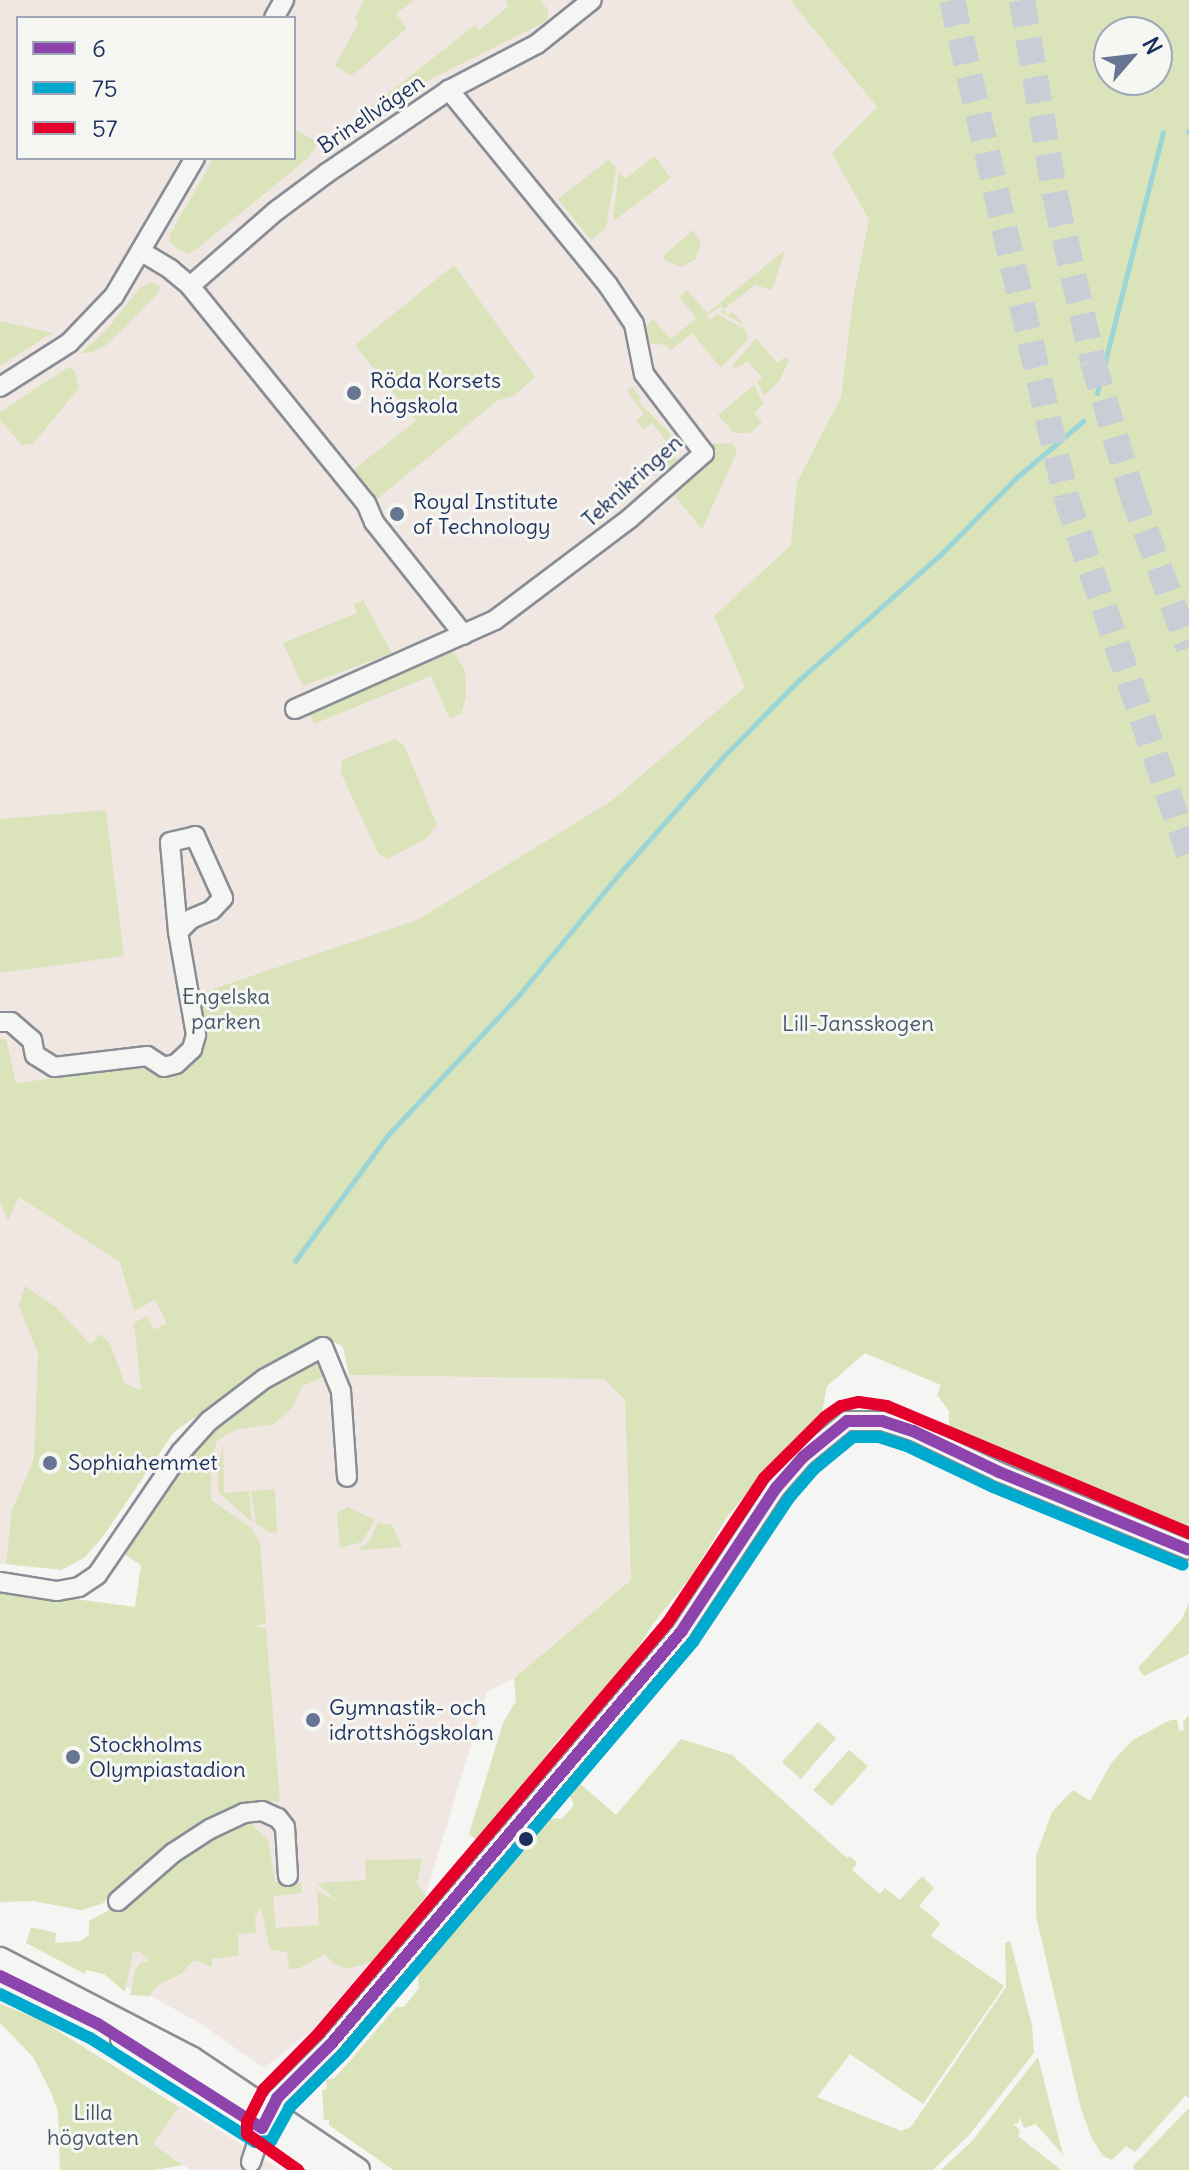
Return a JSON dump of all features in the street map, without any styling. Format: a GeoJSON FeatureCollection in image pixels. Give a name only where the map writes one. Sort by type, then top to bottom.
{"type":"FeatureCollection","features":[{"type":"Feature","properties":{"kind":"main road"},"geometry":{"type":"LineString","coordinates":[[0,1959],[191,2058],[327,2170]]}},
{"type":"Feature","properties":{"kind":"main road"},"geometry":{"type":"LineString","coordinates":[[0,1976],[98,2024],[358,2170]]}},
{"type":"Feature","properties":{"kind":"street","name":"Brinellvägen"},"geometry":{"type":"LineString","coordinates":[[190,286],[276,211],[449,90],[537,44],[592,0]]}},
{"type":"Feature","properties":{"kind":"street","name":"Teknikringen"},"geometry":{"type":"LineString","coordinates":[[295,709],[503,615],[570,566],[704,453],[644,374],[634,324],[608,285],[449,90]]}},
{"type":"Feature","properties":{"kind":"street"},"geometry":{"type":"LineString","coordinates":[[0,387],[69,343],[91,323],[114,296],[142,252],[194,160]]}},
{"type":"Feature","properties":{"kind":"street"},"geometry":{"type":"LineString","coordinates":[[142,252],[190,286],[366,503],[374,522],[464,635]]}},
{"type":"Feature","properties":{"kind":"street"},"geometry":{"type":"LineString","coordinates":[[0,1022],[11,1022],[32,1040],[35,1055],[54,1067],[147,1056],[164,1067],[176,1064],[192,1049],[196,1035],[178,932],[170,842],[195,836],[223,898],[212,910],[191,919],[178,932]]}},
{"type":"Feature","properties":{"kind":"street"},"geometry":{"type":"LineString","coordinates":[[0,1582],[57,1591],[79,1587],[97,1575],[173,1463],[209,1421],[264,1379],[323,1347],[341,1391],[347,1477]]}},
{"type":"Feature","properties":{"kind":"street"},"geometry":{"type":"LineString","coordinates":[[251,2162],[277,2098],[331,2044],[681,1632],[776,1488],[803,1457],[847,1421],[882,1421],[913,1431],[999,1472],[1189,1550]]}},
{"type":"Feature","properties":{"kind":"street"},"geometry":{"type":"LineString","coordinates":[[118,1901],[173,1853],[210,1829],[244,1813],[262,1811],[278,1818],[285,1827],[288,1876]]}},
{"type":"Feature","properties":{"kind":"shaded area","name":"Royal Institute of Technology"},"geometry":{"type":"Polygon","coordinates":[[[0,0],[790,0],[877,107],[833,153],[869,220],[853,299],[841,397],[797,482],[792,545],[714,616],[745,687],[611,801],[417,920],[201,993],[202,1048],[191,1067],[172,1075],[154,1073],[144,1066],[16,1083],[6,1040],[0,1039],[0,0]]]}},
{"type":"Feature","properties":{"kind":"shaded area","name":"Sophiahemmet"},"geometry":{"type":"Polygon","coordinates":[[[0,1180],[22,1199],[171,1294],[190,1325],[18,1566],[0,1563],[0,1180]]]}},
{"type":"Feature","properties":{"kind":"shaded area","name":"Gymnastik- och idrottshögskolan"},"geometry":{"type":"Polygon","coordinates":[[[349,1375],[620,1379],[620,1395],[625,1400],[631,1580],[514,1678],[487,1692],[425,1897],[313,2030],[264,2068],[198,2022],[138,1989],[127,1988],[120,1915],[214,1439],[301,1382],[349,1375]]]}},
{"type":"Feature","properties":{"kind":"shaded area"},"geometry":{"type":"Polygon","coordinates":[[[180,2105],[281,2170],[191,2170],[153,2144],[180,2105]]]}},
{"type":"Feature","properties":{"kind":"green space"},"geometry":{"type":"Polygon","coordinates":[[[364,0],[414,0],[396,14],[407,28],[352,76],[335,66],[359,22],[354,19],[364,0]]]}},
{"type":"Feature","properties":{"kind":"green space"},"geometry":{"type":"Polygon","coordinates":[[[505,0],[540,0],[548,10],[547,21],[415,87],[388,105],[384,103],[372,111],[371,117],[367,110],[475,25],[479,30],[509,6],[505,0]]]}},
{"type":"Feature","properties":{"kind":"green space","name":"Lill-Jansskogen"},"geometry":{"type":"Polygon","coordinates":[[[790,0],[1189,0],[1189,1535],[949,1431],[949,1411],[937,1395],[941,1385],[865,1353],[827,1386],[820,1422],[749,1490],[727,1517],[692,1575],[653,1624],[612,1688],[585,1719],[562,1735],[478,1841],[469,1834],[503,1723],[516,1701],[514,1678],[631,1580],[625,1400],[604,1379],[349,1375],[343,1347],[329,1339],[288,1353],[174,1432],[104,1535],[84,1558],[61,1570],[6,1564],[12,1510],[34,1459],[38,1353],[19,1306],[25,1286],[57,1308],[90,1344],[101,1334],[110,1344],[125,1384],[141,1390],[134,1323],[147,1316],[154,1330],[167,1323],[155,1300],[134,1311],[120,1262],[19,1197],[8,1221],[0,1201],[0,1039],[6,1039],[16,1083],[144,1066],[154,1073],[172,1075],[191,1067],[204,1040],[201,993],[417,920],[611,801],[745,687],[714,616],[791,545],[797,482],[841,397],[853,299],[869,220],[832,153],[877,107],[790,0]]]}},
{"type":"Feature","properties":{"kind":"green space"},"geometry":{"type":"Polygon","coordinates":[[[296,130],[318,142],[308,158],[198,248],[188,254],[176,248],[170,242],[170,234],[213,160],[296,160],[296,130]]]}},
{"type":"Feature","properties":{"kind":"green space"},"geometry":{"type":"Polygon","coordinates":[[[655,156],[671,178],[615,220],[619,171],[625,179],[655,156]]]}},
{"type":"Feature","properties":{"kind":"green space"},"geometry":{"type":"Polygon","coordinates":[[[609,159],[616,168],[606,228],[591,240],[558,199],[609,159]]]}},
{"type":"Feature","properties":{"kind":"green space"},"geometry":{"type":"Polygon","coordinates":[[[693,230],[701,243],[696,259],[682,267],[666,261],[663,256],[693,230]]]}},
{"type":"Feature","properties":{"kind":"green space"},"geometry":{"type":"Polygon","coordinates":[[[785,250],[772,290],[755,285],[724,309],[721,306],[707,316],[710,320],[717,314],[746,330],[748,339],[721,368],[692,333],[671,350],[665,345],[648,343],[645,328],[653,319],[671,339],[696,318],[679,297],[687,290],[707,313],[785,250]]]}},
{"type":"Feature","properties":{"kind":"green space"},"geometry":{"type":"Polygon","coordinates":[[[454,265],[535,377],[514,396],[498,400],[376,500],[353,470],[416,421],[355,345],[454,265]]]}},
{"type":"Feature","properties":{"kind":"green space"},"geometry":{"type":"Polygon","coordinates":[[[153,282],[160,287],[157,294],[127,325],[106,345],[90,353],[81,353],[106,330],[141,287],[153,282]]]}},
{"type":"Feature","properties":{"kind":"green space"},"geometry":{"type":"Polygon","coordinates":[[[724,309],[727,315],[733,312],[744,325],[720,312],[724,309]]]}},
{"type":"Feature","properties":{"kind":"green space"},"geometry":{"type":"Polygon","coordinates":[[[0,321],[52,333],[0,366],[0,321]]]}},
{"type":"Feature","properties":{"kind":"green space"},"geometry":{"type":"Polygon","coordinates":[[[756,338],[777,363],[785,357],[789,360],[780,380],[764,396],[757,382],[762,378],[748,361],[736,369],[733,365],[756,338]]]}},
{"type":"Feature","properties":{"kind":"green space"},"geometry":{"type":"Polygon","coordinates":[[[69,367],[75,371],[79,388],[33,444],[22,445],[0,420],[0,412],[69,367]]]}},
{"type":"Feature","properties":{"kind":"green space"},"geometry":{"type":"Polygon","coordinates":[[[754,385],[764,404],[754,413],[762,422],[750,433],[734,433],[718,415],[754,385]]]}},
{"type":"Feature","properties":{"kind":"green space"},"geometry":{"type":"Polygon","coordinates":[[[632,387],[641,398],[638,401],[675,439],[666,446],[681,465],[669,474],[662,465],[669,459],[659,447],[666,441],[652,423],[644,429],[636,421],[644,414],[627,391],[632,387]]]}},
{"type":"Feature","properties":{"kind":"green space"},"geometry":{"type":"Polygon","coordinates":[[[733,443],[737,452],[702,529],[670,490],[717,451],[711,444],[733,443]]]}},
{"type":"Feature","properties":{"kind":"green space"},"geometry":{"type":"Polygon","coordinates":[[[363,600],[392,653],[303,686],[283,643],[357,613],[354,604],[363,600]]]}},
{"type":"Feature","properties":{"kind":"green space"},"geometry":{"type":"Polygon","coordinates":[[[444,651],[454,653],[465,670],[466,697],[461,714],[450,719],[431,676],[314,724],[308,710],[444,651]]]}},
{"type":"Feature","properties":{"kind":"green space"},"geometry":{"type":"Polygon","coordinates":[[[395,739],[404,745],[437,825],[426,839],[388,859],[378,853],[341,773],[342,760],[395,739]]]}},
{"type":"Feature","properties":{"kind":"green space"},"geometry":{"type":"Polygon","coordinates":[[[106,810],[124,956],[0,973],[0,819],[106,810]]]}},
{"type":"Feature","properties":{"kind":"green space"},"geometry":{"type":"Polygon","coordinates":[[[318,1363],[328,1366],[332,1374],[302,1386],[292,1408],[274,1424],[235,1430],[217,1441],[211,1459],[211,1500],[250,1527],[260,1542],[266,1623],[253,1627],[266,1628],[280,1801],[229,1810],[207,1820],[159,1851],[102,1904],[81,1910],[33,1901],[0,1902],[0,1589],[135,1607],[141,1565],[124,1554],[193,1450],[240,1403],[318,1363]]]}},
{"type":"Feature","properties":{"kind":"green space"},"geometry":{"type":"Polygon","coordinates":[[[223,1446],[224,1493],[249,1491],[252,1522],[218,1492],[218,1465],[223,1446]]]}},
{"type":"Feature","properties":{"kind":"green space"},"geometry":{"type":"Polygon","coordinates":[[[275,1489],[277,1532],[271,1533],[256,1524],[251,1491],[275,1489]]]}},
{"type":"Feature","properties":{"kind":"green space"},"geometry":{"type":"Polygon","coordinates":[[[348,1507],[375,1520],[362,1542],[340,1548],[337,1513],[348,1507]]]}},
{"type":"Feature","properties":{"kind":"green space"},"geometry":{"type":"Polygon","coordinates":[[[378,1523],[392,1525],[402,1547],[359,1550],[370,1540],[378,1523]]]}},
{"type":"Feature","properties":{"kind":"green space"},"geometry":{"type":"Polygon","coordinates":[[[1189,1603],[1189,1654],[1144,1676],[1138,1668],[1182,1619],[1189,1603]]]}},
{"type":"Feature","properties":{"kind":"green space"},"geometry":{"type":"Polygon","coordinates":[[[1189,1715],[1189,2098],[1185,2096],[1135,2152],[1126,2146],[1112,2160],[1103,2156],[1092,2139],[1081,2109],[1036,1916],[1036,1856],[1052,1812],[1073,1790],[1090,1801],[1112,1762],[1133,1740],[1177,1719],[1179,1731],[1184,1730],[1183,1722],[1189,1715]]]}},
{"type":"Feature","properties":{"kind":"green space"},"geometry":{"type":"Polygon","coordinates":[[[818,1722],[836,1738],[801,1779],[782,1762],[818,1722]]]}},
{"type":"Feature","properties":{"kind":"green space"},"geometry":{"type":"Polygon","coordinates":[[[681,1739],[732,1755],[847,1858],[850,1856],[857,1863],[852,1870],[880,1894],[885,1888],[900,1900],[922,1876],[934,1888],[919,1906],[940,1923],[931,1936],[1004,1986],[923,2104],[850,2054],[817,2097],[901,2131],[911,2127],[1006,1987],[1005,1943],[1010,1941],[1032,2025],[1034,2053],[969,2135],[933,2170],[393,2170],[329,2125],[329,2120],[324,2120],[322,2090],[327,2089],[326,2080],[335,2078],[396,2007],[404,2007],[419,1988],[418,1974],[548,1818],[562,1819],[574,1805],[567,1790],[576,1780],[616,1815],[681,1739]]]}},
{"type":"Feature","properties":{"kind":"green space"},"geometry":{"type":"Polygon","coordinates":[[[849,1750],[868,1766],[832,1806],[813,1790],[849,1750]]]}},
{"type":"Feature","properties":{"kind":"green space"},"geometry":{"type":"Polygon","coordinates":[[[246,1819],[268,1840],[275,1882],[301,1883],[302,1893],[273,1896],[276,1928],[319,1925],[317,1893],[313,1889],[337,1901],[317,1883],[366,1880],[365,1860],[422,1859],[417,1883],[426,1896],[411,1917],[403,1936],[384,1958],[347,1969],[334,1964],[325,1954],[300,1968],[289,1969],[287,1952],[272,1950],[269,1946],[261,1907],[255,1916],[256,1933],[238,1934],[239,1956],[212,1959],[212,1967],[194,1960],[181,1974],[158,1985],[149,1996],[130,1995],[135,1970],[140,1963],[150,1961],[140,1952],[133,1952],[125,1992],[104,1974],[86,1970],[85,1974],[26,1943],[31,1927],[56,1933],[55,1943],[81,1941],[89,1935],[89,1921],[120,1904],[204,1841],[246,1819]]]}},
{"type":"Feature","properties":{"kind":"green space","name":"Lilla högvaten"},"geometry":{"type":"Polygon","coordinates":[[[0,2004],[39,2019],[179,2107],[153,2144],[183,2165],[155,2170],[60,2170],[58,2112],[51,2092],[33,2057],[0,2023],[0,2004]]]}},
{"type":"Feature","properties":{"kind":"green space"},"geometry":{"type":"Polygon","coordinates":[[[1038,2057],[1063,2155],[1036,2124],[1024,2128],[1019,2117],[1018,2123],[1013,2124],[1020,2130],[1018,2136],[1061,2170],[941,2170],[972,2141],[1038,2057]]]}},
{"type":"Feature","properties":{"kind":"green space"},"geometry":{"type":"Polygon","coordinates":[[[1189,2108],[1189,2170],[1135,2170],[1133,2166],[1189,2108]]]}},
{"type":"Feature","properties":{"kind":"waterway"},"geometry":{"type":"LineString","coordinates":[[1097,393],[1163,132]]}},
{"type":"Feature","properties":{"kind":"waterway"},"geometry":{"type":"LineString","coordinates":[[295,1261],[387,1136],[518,996],[619,874],[721,759],[799,680],[941,554],[1017,477],[1083,421]]}},
{"type":"Feature","properties":{"kind":"tunnel"},"geometry":{"type":"LineString","coordinates":[[952,0],[1066,497],[1189,854]]}},
{"type":"Feature","properties":{"kind":"tunnel"},"geometry":{"type":"LineString","coordinates":[[1022,0],[1056,200],[1093,362],[1132,494],[1189,648]]}},
{"type":"Feature","properties":{"kind":"transit line","name":"57"},"geometry":{"type":"LineString","coordinates":[[298,2170],[247,2134],[247,2122],[264,2089],[319,2033],[668,1622],[764,1478],[825,1417],[841,1406],[859,1402],[887,1406],[1189,1533]]}},
{"type":"Feature","properties":{"kind":"transit line","name":"6"},"geometry":{"type":"LineString","coordinates":[[0,1976],[98,2024],[262,2128],[277,2098],[331,2044],[681,1632],[776,1488],[803,1457],[847,1421],[882,1421],[913,1431],[999,1472],[1189,1550]]}},
{"type":"Feature","properties":{"kind":"transit line","name":"75"},"geometry":{"type":"LineString","coordinates":[[0,1994],[90,2038],[255,2142],[271,2141],[290,2107],[343,2054],[693,1642],[789,1498],[814,1469],[853,1437],[879,1437],[907,1446],[993,1487],[1183,1565]]}},
{"type":"Feature","properties":{"kind":"place","name":"Röda Korsets högskola"},"geometry":{"type":"Point","coordinates":[354,393]}},
{"type":"Feature","properties":{"kind":"place","name":"Royal Institute of Technology"},"geometry":{"type":"Point","coordinates":[397,514]}},
{"type":"Feature","properties":{"kind":"place","name":"Sophiahemmet"},"geometry":{"type":"Point","coordinates":[50,1463]}},
{"type":"Feature","properties":{"kind":"place","name":"Gymnastik- och idrottshögskolan"},"geometry":{"type":"Point","coordinates":[313,1720]}},
{"type":"Feature","properties":{"kind":"place","name":"Stockholms Olympiastadion"},"geometry":{"type":"Point","coordinates":[73,1757]}},
{"type":"Feature","properties":{"kind":"park label","name":"Engelska parken"},"geometry":{"type":"Point","coordinates":[226,1008]}}]}
